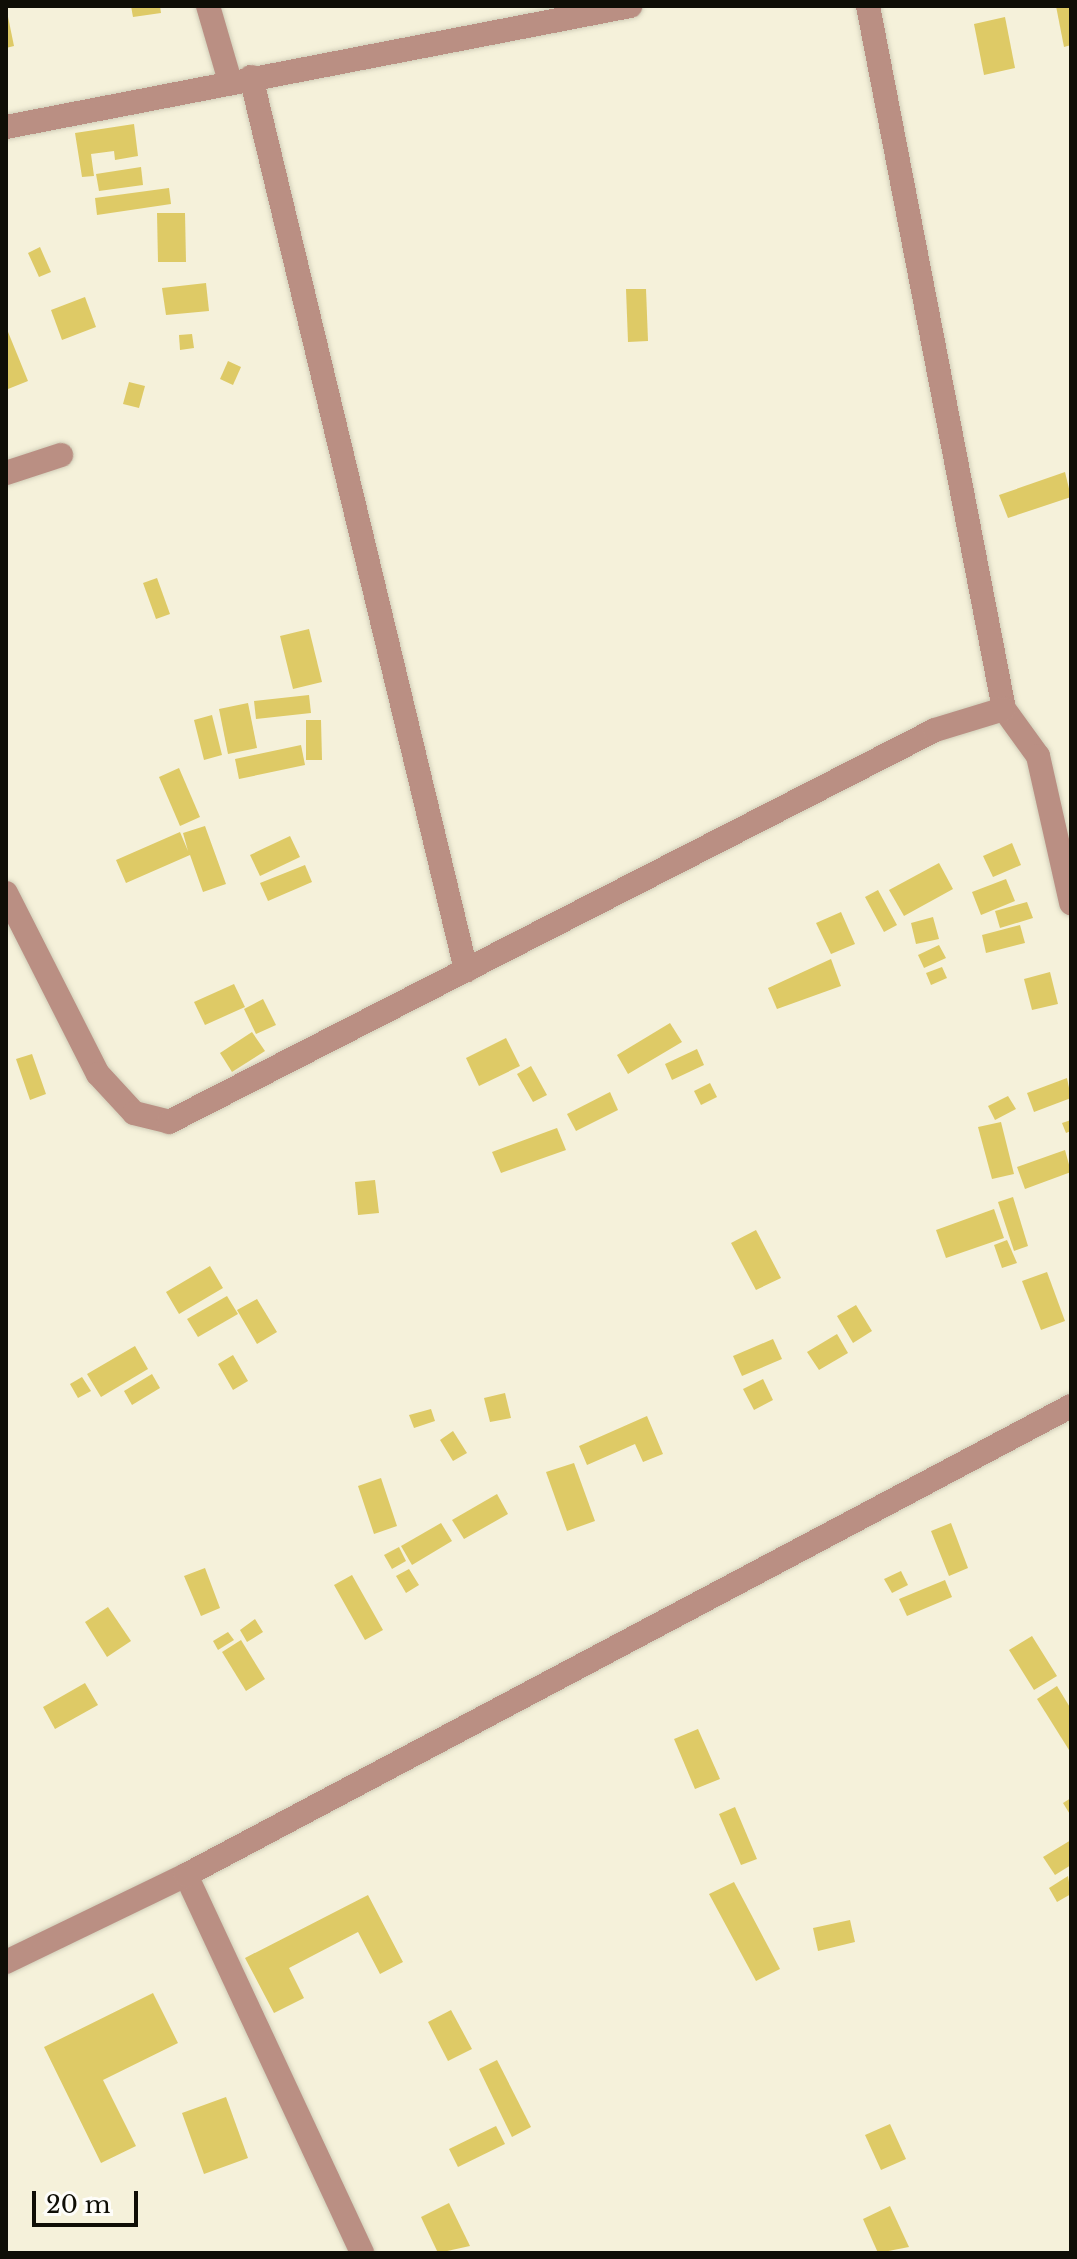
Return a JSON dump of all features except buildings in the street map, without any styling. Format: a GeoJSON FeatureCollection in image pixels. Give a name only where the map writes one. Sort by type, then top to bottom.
{"type":"FeatureCollection","features":[{"type":"Feature","properties":{"kind":"street"},"geometry":{"type":"LineString","coordinates":[[208,6],[240,79],[466,970]]}},
{"type":"Feature","properties":{"kind":"street"},"geometry":{"type":"LineString","coordinates":[[6,127],[240,79],[630,6]]}},
{"type":"Feature","properties":{"kind":"street"},"geometry":{"type":"LineString","coordinates":[[868,6],[1004,709],[1038,756],[1071,903]]}},
{"type":"Feature","properties":{"kind":"street"},"geometry":{"type":"LineString","coordinates":[[6,473],[61,455]]}},
{"type":"Feature","properties":{"kind":"street"},"geometry":{"type":"LineString","coordinates":[[6,893],[98,1074],[134,1113],[169,1122],[935,730],[1004,709]]}},
{"type":"Feature","properties":{"kind":"street"},"geometry":{"type":"LineString","coordinates":[[6,1962],[186,1875],[1071,1406]]}},
{"type":"Feature","properties":{"kind":"street"},"geometry":{"type":"LineString","coordinates":[[186,1875],[362,2253]]}}]}
